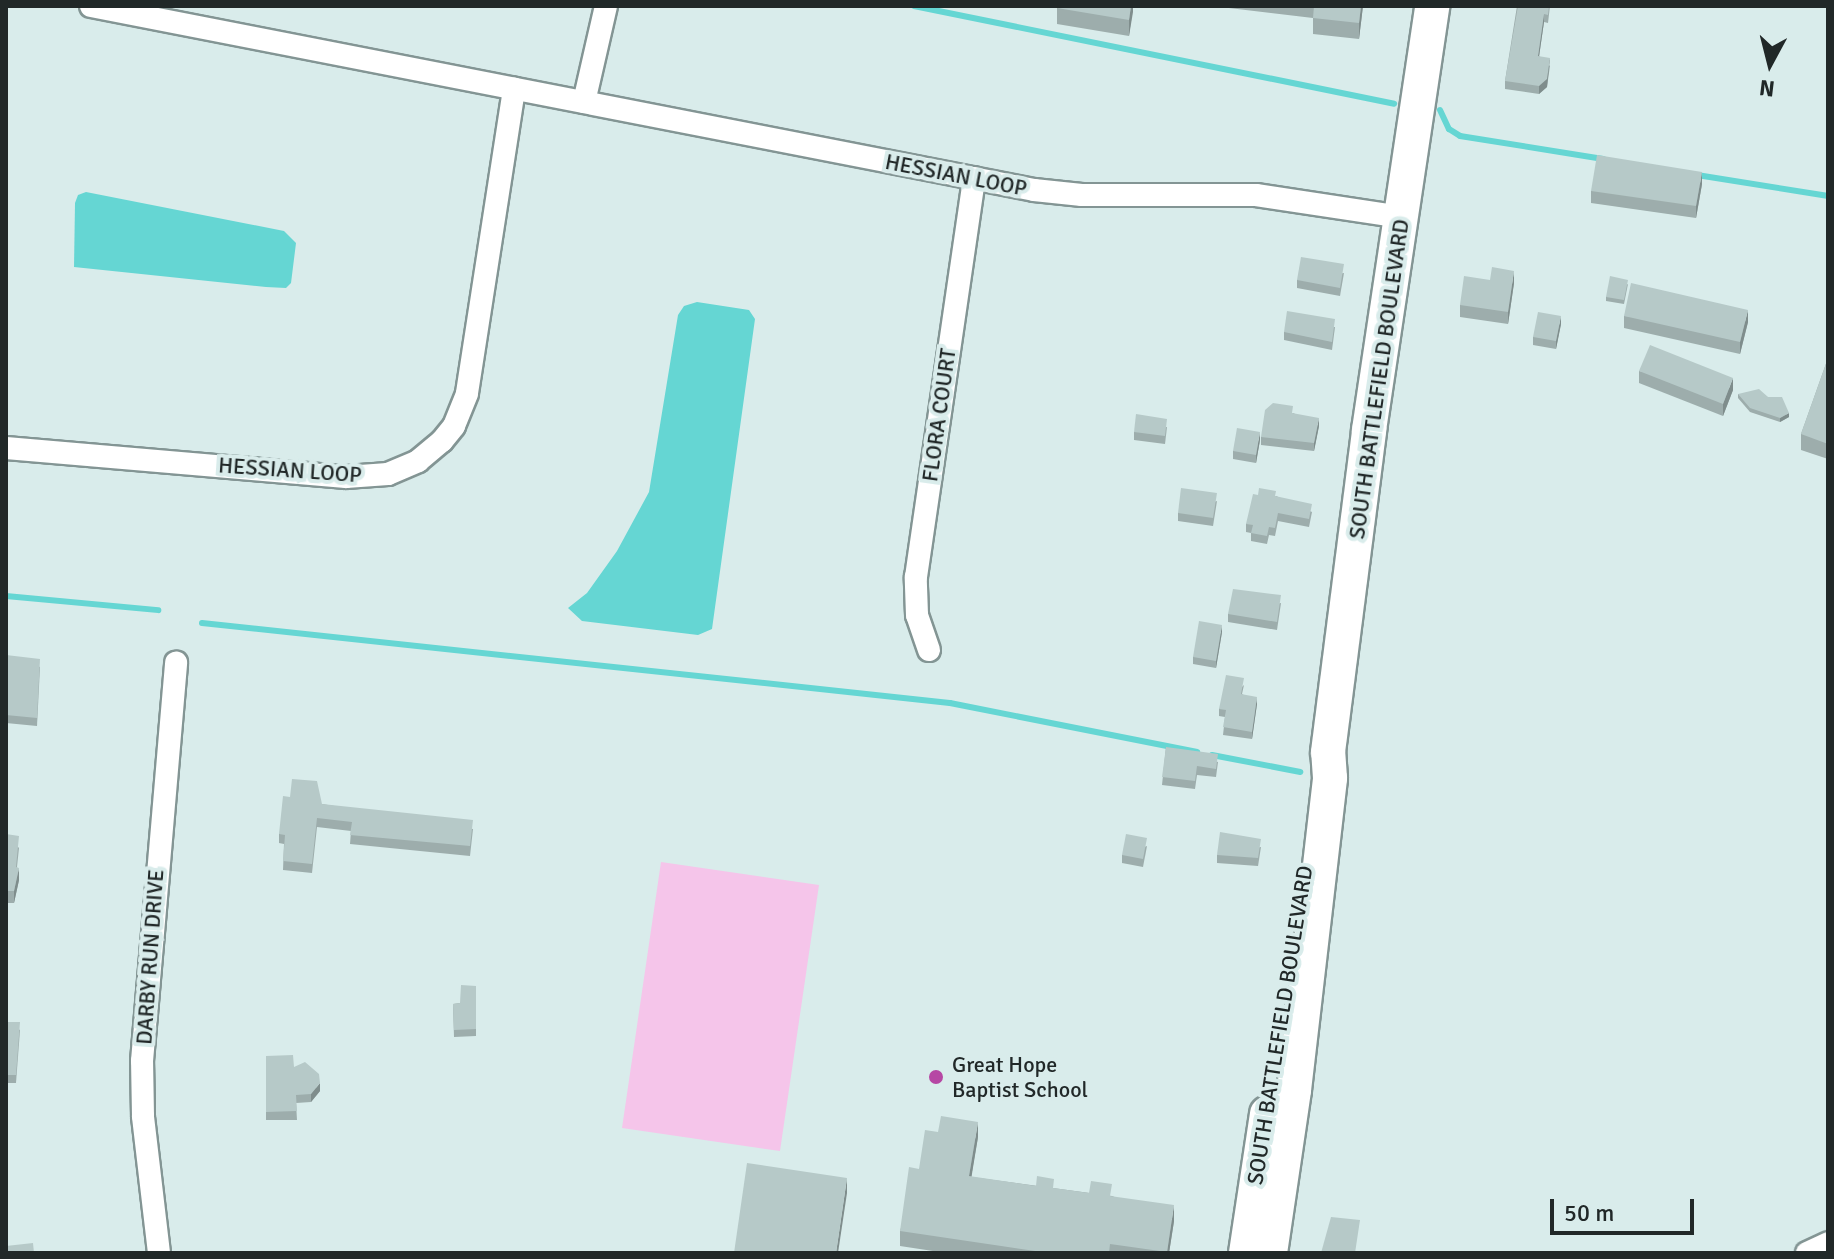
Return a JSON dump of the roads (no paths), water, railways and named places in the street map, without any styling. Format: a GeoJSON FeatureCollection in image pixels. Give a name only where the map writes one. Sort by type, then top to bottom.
{"type":"FeatureCollection","features":[{"type":"Feature","properties":{"kind":"main road","name":"SOUTH BATTLEFIELD BOULEVARD"},"geometry":{"type":"LineString","coordinates":[[1270,1253],[1294,1090],[1330,778],[1328,752],[1369,430],[1432,6]]}},
{"type":"Feature","properties":{"kind":"main road","name":"SOUTH BATTLEFIELD BOULEVARD"},"geometry":{"type":"LineString","coordinates":[[1246,1253],[1315,778],[1328,752]]}},
{"type":"Feature","properties":{"kind":"street","name":"HESSIAN LOOP"},"geometry":{"type":"LineString","coordinates":[[91,6],[1058,193],[1256,195],[1402,217]]}},
{"type":"Feature","properties":{"kind":"street"},"geometry":{"type":"LineString","coordinates":[[584,102],[606,6]]}},
{"type":"Feature","properties":{"kind":"street","name":"HESSIAN LOOP"},"geometry":{"type":"LineString","coordinates":[[6,448],[346,477],[388,474],[418,461],[454,426],[467,393],[514,89]]}},
{"type":"Feature","properties":{"kind":"street","name":"FLORA COURT"},"geometry":{"type":"LineString","coordinates":[[929,650],[915,603],[916,577],[974,178]]}},
{"type":"Feature","properties":{"kind":"street","name":"DARBY RUN DRIVE"},"geometry":{"type":"LineString","coordinates":[[159,1253],[143,1116],[142,1061],[176,662]]}},
{"type":"Feature","properties":{"kind":"street"},"geometry":{"type":"LineString","coordinates":[[1807,1253],[1828,1243]]}},
{"type":"Feature","properties":{"kind":"water"},"geometry":{"type":"Polygon","coordinates":[[[86,192],[284,231],[296,243],[291,283],[286,288],[266,287],[74,267],[75,203],[78,195],[86,192]]]}},
{"type":"Feature","properties":{"kind":"water"},"geometry":{"type":"Polygon","coordinates":[[[697,302],[749,310],[755,319],[712,629],[698,635],[582,621],[568,608],[587,593],[617,551],[649,492],[678,315],[684,306],[697,302]]]}},
{"type":"Feature","properties":{"kind":"waterway"},"geometry":{"type":"LineString","coordinates":[[914,6],[1394,104]]}},
{"type":"Feature","properties":{"kind":"waterway"},"geometry":{"type":"LineString","coordinates":[[1440,110],[1449,129],[1460,136],[1603,159]]}},
{"type":"Feature","properties":{"kind":"waterway"},"geometry":{"type":"LineString","coordinates":[[1697,175],[1828,196]]}},
{"type":"Feature","properties":{"kind":"waterway"},"geometry":{"type":"LineString","coordinates":[[6,596],[158,610]]}},
{"type":"Feature","properties":{"kind":"waterway"},"geometry":{"type":"LineString","coordinates":[[202,623],[950,703],[1197,752]]}},
{"type":"Feature","properties":{"kind":"waterway"},"geometry":{"type":"LineString","coordinates":[[1212,755],[1300,772]]}},
{"type":"Feature","properties":{"kind":"place","name":"Great Hope Baptist School"},"geometry":{"type":"Point","coordinates":[936,1077]}}]}
